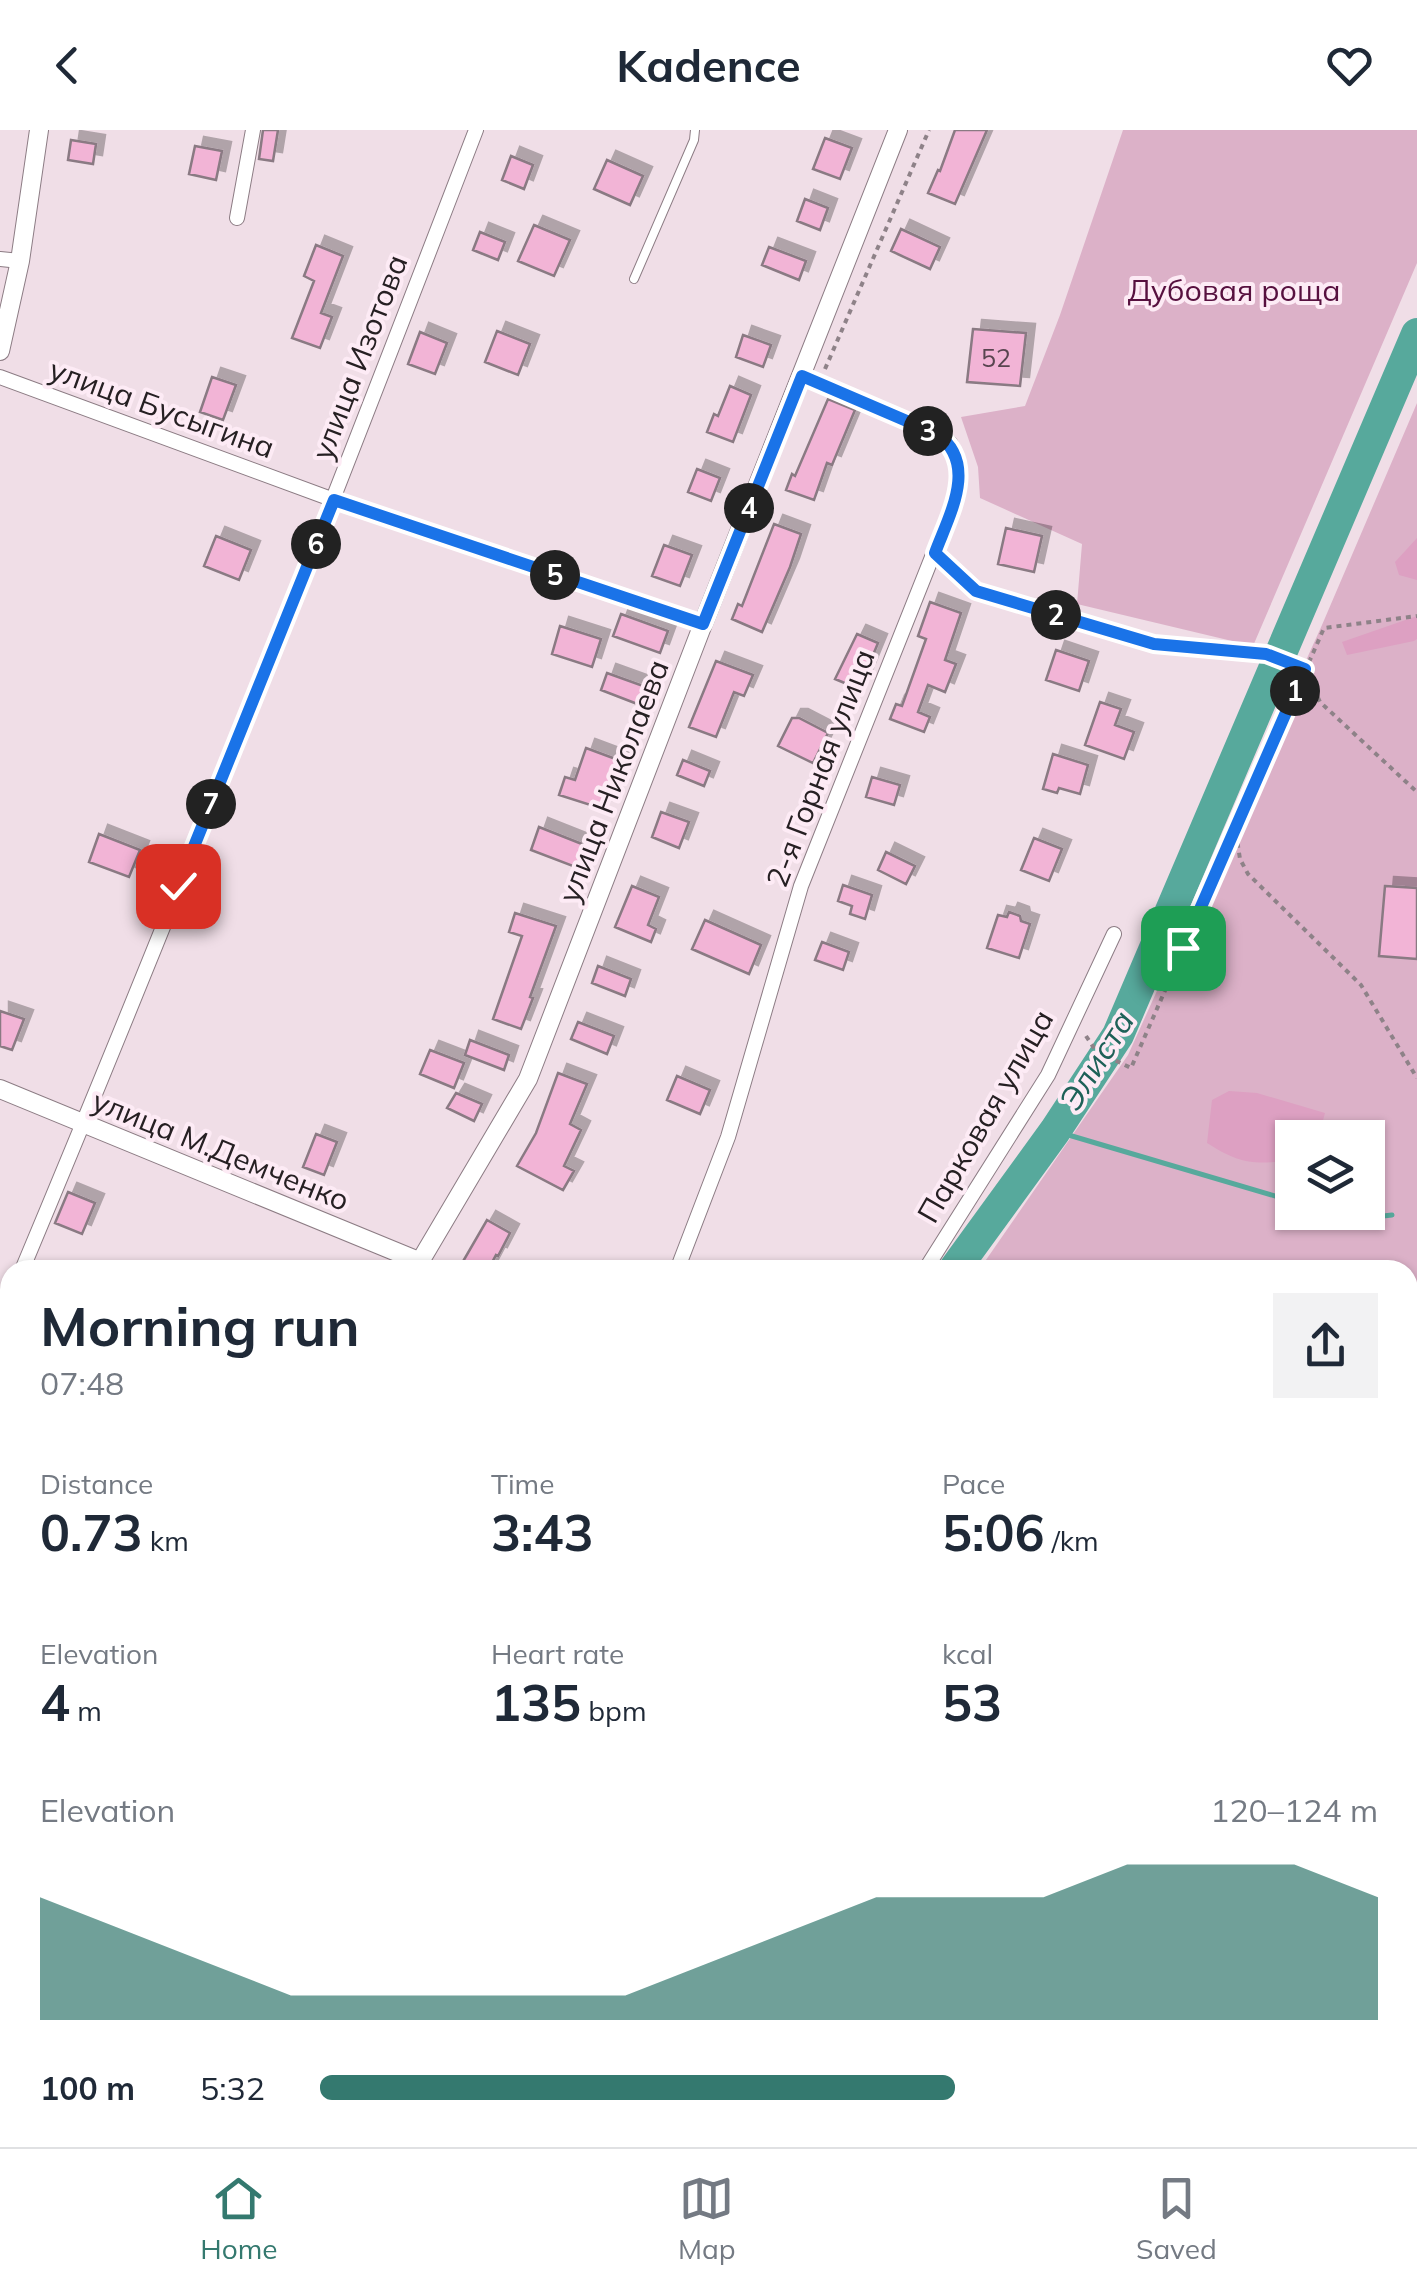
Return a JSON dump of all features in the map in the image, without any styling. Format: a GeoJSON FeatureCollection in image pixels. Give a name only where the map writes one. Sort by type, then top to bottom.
{"type":"FeatureCollection","features":[{"type":"Feature","properties":{"kind":"street"},"geometry":{"type":"LineString","coordinates":[[0,351],[20,262],[39,130]]}},
{"type":"Feature","properties":{"kind":"street"},"geometry":{"type":"LineString","coordinates":[[237,218],[253,130]]}},
{"type":"Feature","properties":{"kind":"street","name":"улица Изотова"},"geometry":{"type":"LineString","coordinates":[[26,1260],[334,500],[476,130]]}},
{"type":"Feature","properties":{"kind":"street","name":"улица Николаева"},"geometry":{"type":"LineString","coordinates":[[422,1260],[528,1078],[703,624],[810,379],[898,130]]}},
{"type":"Feature","properties":{"kind":"street"},"geometry":{"type":"LineString","coordinates":[[0,259],[20,262]]}},
{"type":"Feature","properties":{"kind":"street","name":"улица Бусыгина"},"geometry":{"type":"LineString","coordinates":[[0,378],[334,500],[703,624]]}},
{"type":"Feature","properties":{"kind":"street","name":"2-я Горная улица"},"geometry":{"type":"LineString","coordinates":[[681,1260],[728,1136],[802,886],[935,553],[960,478],[950,443],[937,434],[810,379]]}},
{"type":"Feature","properties":{"kind":"street"},"geometry":{"type":"LineString","coordinates":[[935,553],[976,591],[1154,644]]}},
{"type":"Feature","properties":{"kind":"street","name":"Парковая улица"},"geometry":{"type":"LineString","coordinates":[[931,1260],[1048,1076],[1114,934]]}},
{"type":"Feature","properties":{"kind":"street","name":"улица М.Демченко"},"geometry":{"type":"LineString","coordinates":[[0,1088],[404,1260]]}},
{"type":"Feature","properties":{"kind":"lane"},"geometry":{"type":"LineString","coordinates":[[634,279],[695,130]]}},
{"type":"Feature","properties":{"kind":"path"},"geometry":{"type":"LineString","coordinates":[[810,379],[929,130]]}},
{"type":"Feature","properties":{"kind":"path"},"geometry":{"type":"LineString","coordinates":[[1096,1051],[1131,1068],[1324,628],[1417,616]]}},
{"type":"Feature","properties":{"kind":"path"},"geometry":{"type":"LineString","coordinates":[[1154,644],[1266,654],[1305,669],[1320,702],[1417,792]]}},
{"type":"Feature","properties":{"kind":"path"},"geometry":{"type":"LineString","coordinates":[[1235,828],[1240,859],[1248,874],[1361,984],[1417,1078]]}},
{"type":"Feature","properties":{"kind":"green space","name":"Дубовая роща"},"geometry":{"type":"Polygon","coordinates":[[[1123,130],[1417,130],[1417,263],[1253,646],[1077,604],[1082,544],[980,498],[978,467],[961,417],[1025,406],[1123,130]]]}},
{"type":"Feature","properties":{"kind":"green space"},"geometry":{"type":"Polygon","coordinates":[[[1417,403],[1417,1260],[986,1260],[1128,1055],[1322,625],[1417,403]]]}},
{"type":"Feature","properties":{"kind":"shaded area"},"geometry":{"type":"Polygon","coordinates":[[[1417,538],[1417,580],[1399,575],[1395,562],[1417,538]]]}},
{"type":"Feature","properties":{"kind":"shaded area"},"geometry":{"type":"Polygon","coordinates":[[[1417,616],[1414,641],[1347,655],[1342,642],[1417,616]]]}},
{"type":"Feature","properties":{"kind":"shaded area"},"geometry":{"type":"Polygon","coordinates":[[[1229,1091],[1257,1093],[1325,1113],[1323,1120],[1275,1120],[1275,1161],[1257,1162],[1238,1159],[1207,1143],[1212,1100],[1229,1091]]]}},
{"type":"Feature","properties":{"kind":"building"},"geometry":{"type":"Polygon","coordinates":[[[263,130],[278,130],[273,161],[259,159],[263,130]]]}},
{"type":"Feature","properties":{"kind":"building"},"geometry":{"type":"Polygon","coordinates":[[[955,130],[987,130],[955,204],[928,193],[955,130]]]}},
{"type":"Feature","properties":{"kind":"building"},"geometry":{"type":"Polygon","coordinates":[[[825,138],[852,148],[840,179],[813,169],[825,138]]]}},
{"type":"Feature","properties":{"kind":"building"},"geometry":{"type":"Polygon","coordinates":[[[71,140],[96,144],[93,164],[68,160],[71,140]]]}},
{"type":"Feature","properties":{"kind":"building"},"geometry":{"type":"Polygon","coordinates":[[[195,146],[222,151],[216,180],[189,174],[195,146]]]}},
{"type":"Feature","properties":{"kind":"building"},"geometry":{"type":"Polygon","coordinates":[[[511,156],[533,165],[524,189],[502,180],[511,156]]]}},
{"type":"Feature","properties":{"kind":"building"},"geometry":{"type":"Polygon","coordinates":[[[607,160],[643,176],[630,205],[594,189],[607,160]]]}},
{"type":"Feature","properties":{"kind":"building"},"geometry":{"type":"Polygon","coordinates":[[[805,199],[828,208],[820,230],[797,221],[805,199]]]}},
{"type":"Feature","properties":{"kind":"building"},"geometry":{"type":"Polygon","coordinates":[[[534,225],[570,240],[554,276],[518,261],[534,225]]]}},
{"type":"Feature","properties":{"kind":"building"},"geometry":{"type":"Polygon","coordinates":[[[901,229],[940,247],[930,269],[891,251],[901,229]]]}},
{"type":"Feature","properties":{"kind":"building"},"geometry":{"type":"Polygon","coordinates":[[[480,232],[505,242],[498,260],[473,250],[480,232]]]}},
{"type":"Feature","properties":{"kind":"building"},"geometry":{"type":"Polygon","coordinates":[[[316,245],[343,256],[321,313],[332,317],[320,348],[292,338],[314,281],[304,276],[316,245]]]}},
{"type":"Feature","properties":{"kind":"building"},"geometry":{"type":"Polygon","coordinates":[[[769,247],[806,261],[799,280],[762,265],[769,247]]]}},
{"type":"Feature","properties":{"kind":"building"},"geometry":{"type":"Polygon","coordinates":[[[973,329],[1026,333],[1020,386],[967,382],[973,329]]]}},
{"type":"Feature","properties":{"kind":"building"},"geometry":{"type":"Polygon","coordinates":[[[497,331],[530,344],[518,375],[485,362],[497,331]]]}},
{"type":"Feature","properties":{"kind":"building"},"geometry":{"type":"Polygon","coordinates":[[[420,332],[447,343],[435,374],[408,364],[420,332]]]}},
{"type":"Feature","properties":{"kind":"building"},"geometry":{"type":"Polygon","coordinates":[[[743,335],[771,345],[763,367],[736,357],[743,335]]]}},
{"type":"Feature","properties":{"kind":"building"},"geometry":{"type":"Polygon","coordinates":[[[212,377],[236,385],[223,420],[200,412],[212,377]]]}},
{"type":"Feature","properties":{"kind":"building"},"geometry":{"type":"Polygon","coordinates":[[[730,386],[751,395],[733,442],[707,432],[730,386]]]}},
{"type":"Feature","properties":{"kind":"building"},"geometry":{"type":"Polygon","coordinates":[[[828,399],[855,410],[832,465],[827,463],[814,500],[786,490],[828,399]]]}},
{"type":"Feature","properties":{"kind":"building"},"geometry":{"type":"Polygon","coordinates":[[[697,469],[720,478],[711,501],[688,492],[697,469]]]}},
{"type":"Feature","properties":{"kind":"building"},"geometry":{"type":"Polygon","coordinates":[[[774,524],[801,534],[762,632],[732,619],[738,604],[742,606],[774,524]]]}},
{"type":"Feature","properties":{"kind":"building"},"geometry":{"type":"Polygon","coordinates":[[[1006,528],[1042,536],[1034,572],[998,564],[1006,528]]]}},
{"type":"Feature","properties":{"kind":"building"},"geometry":{"type":"Polygon","coordinates":[[[216,536],[251,550],[239,580],[204,566],[216,536]]]}},
{"type":"Feature","properties":{"kind":"building"},"geometry":{"type":"Polygon","coordinates":[[[664,545],[692,555],[680,586],[652,576],[664,545]]]}},
{"type":"Feature","properties":{"kind":"building"},"geometry":{"type":"Polygon","coordinates":[[[930,602],[961,613],[945,660],[956,664],[945,692],[928,685],[918,712],[930,717],[924,732],[890,719],[896,704],[902,706],[926,639],[918,636],[930,602]]]}},
{"type":"Feature","properties":{"kind":"building"},"geometry":{"type":"Polygon","coordinates":[[[621,614],[668,631],[660,653],[613,636],[621,614]]]}},
{"type":"Feature","properties":{"kind":"building"},"geometry":{"type":"Polygon","coordinates":[[[560,626],[601,639],[592,667],[552,654],[560,626]]]}},
{"type":"Feature","properties":{"kind":"building"},"geometry":{"type":"Polygon","coordinates":[[[857,634],[878,643],[859,689],[835,679],[857,634]]]}},
{"type":"Feature","properties":{"kind":"building"},"geometry":{"type":"Polygon","coordinates":[[[1056,650],[1089,661],[1079,691],[1046,680],[1056,650]]]}},
{"type":"Feature","properties":{"kind":"building"},"geometry":{"type":"Polygon","coordinates":[[[716,661],[753,675],[744,696],[734,692],[716,737],[689,727],[716,661]]]}},
{"type":"Feature","properties":{"kind":"building"},"geometry":{"type":"Polygon","coordinates":[[[607,673],[646,687],[640,705],[601,690],[607,673]]]}},
{"type":"Feature","properties":{"kind":"building"},"geometry":{"type":"Polygon","coordinates":[[[1100,702],[1121,709],[1115,725],[1134,732],[1124,759],[1085,745],[1100,702]]]}},
{"type":"Feature","properties":{"kind":"building"},"geometry":{"type":"Polygon","coordinates":[[[792,718],[828,733],[813,763],[778,746],[792,718]]]}},
{"type":"Feature","properties":{"kind":"building"},"geometry":{"type":"Polygon","coordinates":[[[586,748],[621,761],[603,809],[559,795],[565,777],[575,780],[586,748]]]}},
{"type":"Feature","properties":{"kind":"building"},"geometry":{"type":"Polygon","coordinates":[[[1053,754],[1088,765],[1080,794],[1059,788],[1057,793],[1043,789],[1053,754]]]}},
{"type":"Feature","properties":{"kind":"building"},"geometry":{"type":"Polygon","coordinates":[[[683,760],[710,771],[704,786],[677,775],[683,760]]]}},
{"type":"Feature","properties":{"kind":"building"},"geometry":{"type":"Polygon","coordinates":[[[872,777],[900,785],[894,805],[866,797],[872,777]]]}},
{"type":"Feature","properties":{"kind":"building"},"geometry":{"type":"Polygon","coordinates":[[[661,812],[689,822],[679,848],[652,837],[661,812]]]}},
{"type":"Feature","properties":{"kind":"building"},"geometry":{"type":"Polygon","coordinates":[[[539,827],[587,846],[578,868],[531,850],[539,827]]]}},
{"type":"Feature","properties":{"kind":"building"},"geometry":{"type":"Polygon","coordinates":[[[99,834],[140,850],[129,877],[89,862],[99,834]]]}},
{"type":"Feature","properties":{"kind":"building"},"geometry":{"type":"Polygon","coordinates":[[[1034,838],[1062,849],[1049,881],[1021,870],[1034,838]]]}},
{"type":"Feature","properties":{"kind":"building"},"geometry":{"type":"Polygon","coordinates":[[[886,852],[915,866],[906,884],[878,870],[886,852]]]}},
{"type":"Feature","properties":{"kind":"building"},"geometry":{"type":"Polygon","coordinates":[[[843,885],[872,895],[865,919],[850,914],[852,906],[838,901],[843,885]]]}},
{"type":"Feature","properties":{"kind":"building"},"geometry":{"type":"Polygon","coordinates":[[[632,886],[659,897],[648,925],[656,929],[651,942],[615,927],[632,886]]]}},
{"type":"Feature","properties":{"kind":"building"},"geometry":{"type":"Polygon","coordinates":[[[1385,886],[1417,888],[1417,959],[1379,956],[1385,886]]]}},
{"type":"Feature","properties":{"kind":"building"},"geometry":{"type":"Polygon","coordinates":[[[1009,912],[1030,924],[1019,958],[987,948],[998,915],[1007,917],[1009,912]]]}},
{"type":"Feature","properties":{"kind":"building"},"geometry":{"type":"Polygon","coordinates":[[[515,913],[556,926],[521,1029],[493,1019],[522,936],[509,932],[515,913]]]}},
{"type":"Feature","properties":{"kind":"building"},"geometry":{"type":"Polygon","coordinates":[[[705,920],[761,945],[749,974],[692,949],[705,920]]]}},
{"type":"Feature","properties":{"kind":"building"},"geometry":{"type":"Polygon","coordinates":[[[822,942],[849,952],[843,970],[815,960],[822,942]]]}},
{"type":"Feature","properties":{"kind":"building"},"geometry":{"type":"Polygon","coordinates":[[[598,966],[631,979],[625,996],[592,983],[598,966]]]}},
{"type":"Feature","properties":{"kind":"building"},"geometry":{"type":"Polygon","coordinates":[[[0,1011],[24,1019],[12,1050],[0,1046],[0,1011]]]}},
{"type":"Feature","properties":{"kind":"building"},"geometry":{"type":"Polygon","coordinates":[[[578,1022],[614,1036],[607,1054],[571,1039],[578,1022]]]}},
{"type":"Feature","properties":{"kind":"building"},"geometry":{"type":"Polygon","coordinates":[[[470,1040],[509,1055],[504,1070],[465,1055],[470,1040]]]}},
{"type":"Feature","properties":{"kind":"building"},"geometry":{"type":"Polygon","coordinates":[[[430,1050],[464,1063],[454,1088],[420,1074],[430,1050]]]}},
{"type":"Feature","properties":{"kind":"building"},"geometry":{"type":"Polygon","coordinates":[[[558,1073],[587,1084],[570,1124],[581,1130],[564,1166],[574,1171],[563,1190],[517,1166],[536,1133],[558,1073]]]}},
{"type":"Feature","properties":{"kind":"building"},"geometry":{"type":"Polygon","coordinates":[[[677,1076],[710,1090],[700,1114],[667,1100],[677,1076]]]}},
{"type":"Feature","properties":{"kind":"building"},"geometry":{"type":"Polygon","coordinates":[[[456,1093],[482,1104],[474,1121],[447,1108],[456,1093]]]}},
{"type":"Feature","properties":{"kind":"building"},"geometry":{"type":"Polygon","coordinates":[[[316,1134],[337,1142],[324,1175],[303,1167],[316,1134]]]}},
{"type":"Feature","properties":{"kind":"building"},"geometry":{"type":"Polygon","coordinates":[[[68,1192],[95,1203],[82,1234],[55,1223],[68,1192]]]}},
{"type":"Feature","properties":{"kind":"building"},"geometry":{"type":"Polygon","coordinates":[[[487,1220],[510,1233],[493,1260],[464,1260],[487,1220]]]}},
{"type":"Feature","properties":{"kind":"waterway","name":"Элиста"},"geometry":{"type":"LineString","coordinates":[[961,1260],[1055,1131],[1118,1035],[1417,334]]}},
{"type":"Feature","properties":{"kind":"waterway"},"geometry":{"type":"LineString","coordinates":[[1055,1131],[1275,1196]]}},
{"type":"Feature","properties":{"kind":"waterway"},"geometry":{"type":"LineString","coordinates":[[1385,1216],[1392,1215]]}},
{"type":"Feature","properties":{"kind":"route"},"geometry":{"type":"LineString","coordinates":[[178,886],[334,500],[703,624],[802,376],[950,443],[960,478],[935,553],[976,591],[1154,644],[1266,654],[1305,669],[1183,948]]}}]}
